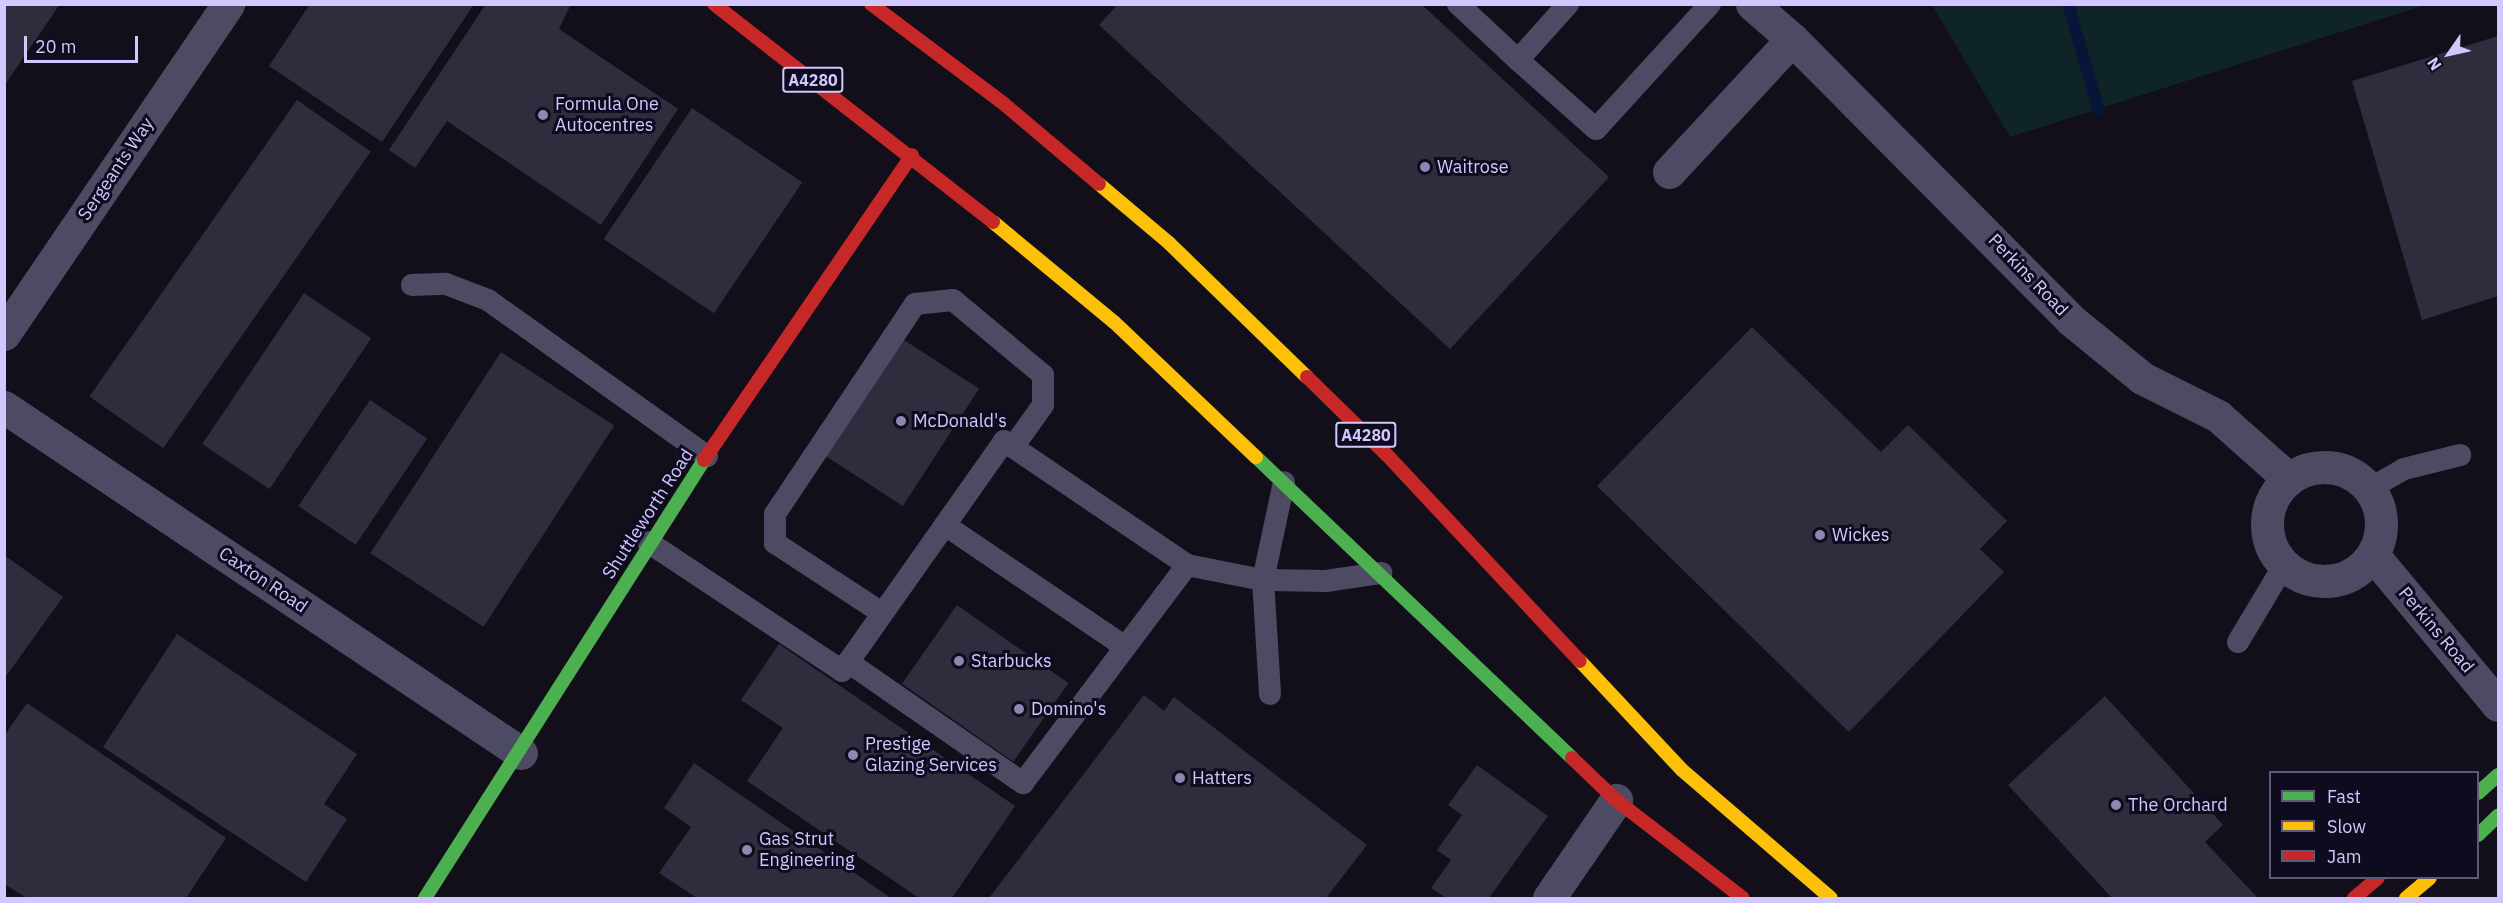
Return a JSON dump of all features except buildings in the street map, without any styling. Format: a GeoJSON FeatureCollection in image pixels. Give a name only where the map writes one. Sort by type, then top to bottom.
{"type":"FeatureCollection","features":[{"type":"Feature","properties":{"kind":"main road","name":"A4280"},"geometry":{"type":"LineString","coordinates":[[714,4],[912,155],[1114,322],[1381,573],[1616,800],[1743,898]]}},
{"type":"Feature","properties":{"kind":"main road","name":"A4280"},"geometry":{"type":"LineString","coordinates":[[871,4],[1005,104],[1169,243],[1387,455],[1682,770],[1831,898]]}},
{"type":"Feature","properties":{"kind":"main road","name":"Shuttleworth Road"},"geometry":{"type":"LineString","coordinates":[[425,898],[521,753],[648,542],[808,302],[912,155]]}},
{"type":"Feature","properties":{"kind":"main road"},"geometry":{"type":"LineString","coordinates":[[2479,792],[2499,775]]}},
{"type":"Feature","properties":{"kind":"main road"},"geometry":{"type":"LineString","coordinates":[[2479,834],[2499,816]]}},
{"type":"Feature","properties":{"kind":"main road"},"geometry":{"type":"LineString","coordinates":[[2354,898],[2377,879]]}},
{"type":"Feature","properties":{"kind":"main road"},"geometry":{"type":"LineString","coordinates":[[2406,898],[2429,879]]}},
{"type":"Feature","properties":{"kind":"street","name":"Sergeants Way"},"geometry":{"type":"LineString","coordinates":[[4,334],[228,4]]}},
{"type":"Feature","properties":{"kind":"street","name":"Perkins Road"},"geometry":{"type":"LineString","coordinates":[[1752,4],[1792,39],[2071,320],[2142,378],[2218,416],[2289,479]]}},
{"type":"Feature","properties":{"kind":"street"},"geometry":{"type":"LineString","coordinates":[[1669,172],[1792,39]]}},
{"type":"Feature","properties":{"kind":"street","name":"Caxton Road"},"geometry":{"type":"LineString","coordinates":[[4,407],[521,753]]}},
{"type":"Feature","properties":{"kind":"street"},"geometry":{"type":"LineString","coordinates":[[2325,467],[2359,477],[2371,488],[2382,524],[2373,555],[2359,570],[2341,580],[2300,577],[2284,565],[2267,530],[2268,511],[2289,479],[2325,467]]}},
{"type":"Feature","properties":{"kind":"street","name":"Perkins Road"},"geometry":{"type":"LineString","coordinates":[[2373,555],[2499,705]]}},
{"type":"Feature","properties":{"kind":"street"},"geometry":{"type":"LineString","coordinates":[[1549,898],[1616,800]]}},
{"type":"Feature","properties":{"kind":"lane"},"geometry":{"type":"LineString","coordinates":[[1458,4],[1596,129],[1710,4]]}},
{"type":"Feature","properties":{"kind":"lane"},"geometry":{"type":"LineString","coordinates":[[1518,60],[1568,4]]}},
{"type":"Feature","properties":{"kind":"lane"},"geometry":{"type":"LineString","coordinates":[[412,285],[446,284],[488,300],[707,456]]}},
{"type":"Feature","properties":{"kind":"lane"},"geometry":{"type":"LineString","coordinates":[[882,613],[775,543],[775,514],[915,304],[953,300],[1043,375],[1043,405],[1013,447]]}},
{"type":"Feature","properties":{"kind":"lane"},"geometry":{"type":"LineString","coordinates":[[648,542],[843,671],[1004,441],[1187,565],[1263,580],[1326,582],[1381,573]]}},
{"type":"Feature","properties":{"kind":"lane"},"geometry":{"type":"LineString","coordinates":[[2371,488],[2404,469],[2460,455]]}},
{"type":"Feature","properties":{"kind":"lane"},"geometry":{"type":"LineString","coordinates":[[1270,694],[1263,580],[1284,482]]}},
{"type":"Feature","properties":{"kind":"lane"},"geometry":{"type":"LineString","coordinates":[[945,525],[1125,646]]}},
{"type":"Feature","properties":{"kind":"lane"},"geometry":{"type":"LineString","coordinates":[[848,662],[1023,783],[1187,565]]}},
{"type":"Feature","properties":{"kind":"lane"},"geometry":{"type":"LineString","coordinates":[[2238,642],[2284,565]]}},
{"type":"Feature","properties":{"kind":"green space"},"geometry":{"type":"Polygon","coordinates":[[[1932,5],[2425,5],[2010,137],[1932,5]]]}},
{"type":"Feature","properties":{"kind":"waterway"},"geometry":{"type":"LineString","coordinates":[[2068,4],[2099,111]]}},
{"type":"Feature","properties":{"kind":"traffic: fast"},"geometry":{"type":"LineString","coordinates":[[1256,457],[1572,758]]}},
{"type":"Feature","properties":{"kind":"traffic: fast"},"geometry":{"type":"LineString","coordinates":[[425,898],[704,460]]}},
{"type":"Feature","properties":{"kind":"traffic: fast"},"geometry":{"type":"LineString","coordinates":[[2479,792],[2498,775]]}},
{"type":"Feature","properties":{"kind":"traffic: fast"},"geometry":{"type":"LineString","coordinates":[[2479,834],[2498,816]]}},
{"type":"Feature","properties":{"kind":"traffic: slow"},"geometry":{"type":"LineString","coordinates":[[1099,184],[1169,243],[1307,377]]}},
{"type":"Feature","properties":{"kind":"traffic: slow"},"geometry":{"type":"LineString","coordinates":[[993,222],[1114,322],[1256,457]]}},
{"type":"Feature","properties":{"kind":"traffic: slow"},"geometry":{"type":"LineString","coordinates":[[1580,661],[1682,770],[1831,898]]}},
{"type":"Feature","properties":{"kind":"traffic: slow"},"geometry":{"type":"LineString","coordinates":[[2406,898],[2429,879]]}},
{"type":"Feature","properties":{"kind":"traffic: jam"},"geometry":{"type":"LineString","coordinates":[[714,4],[993,222]]}},
{"type":"Feature","properties":{"kind":"traffic: jam"},"geometry":{"type":"LineString","coordinates":[[871,4],[1004,104],[1099,184]]}},
{"type":"Feature","properties":{"kind":"traffic: jam"},"geometry":{"type":"LineString","coordinates":[[704,460],[912,155]]}},
{"type":"Feature","properties":{"kind":"traffic: jam"},"geometry":{"type":"LineString","coordinates":[[1307,377],[1387,455],[1580,661]]}},
{"type":"Feature","properties":{"kind":"traffic: jam"},"geometry":{"type":"LineString","coordinates":[[1572,758],[1616,800],[1743,898]]}},
{"type":"Feature","properties":{"kind":"traffic: jam"},"geometry":{"type":"LineString","coordinates":[[2354,898],[2377,879]]}},
{"type":"Feature","properties":{"kind":"place","name":"Formula One Autocentres"},"geometry":{"type":"Point","coordinates":[543,115]}},
{"type":"Feature","properties":{"kind":"place","name":"Waitrose"},"geometry":{"type":"Point","coordinates":[1425,167]}},
{"type":"Feature","properties":{"kind":"place","name":"McDonald's"},"geometry":{"type":"Point","coordinates":[901,421]}},
{"type":"Feature","properties":{"kind":"place","name":"Wickes"},"geometry":{"type":"Point","coordinates":[1820,535]}},
{"type":"Feature","properties":{"kind":"place","name":"Starbucks"},"geometry":{"type":"Point","coordinates":[959,661]}},
{"type":"Feature","properties":{"kind":"place","name":"Domino's"},"geometry":{"type":"Point","coordinates":[1019,709]}},
{"type":"Feature","properties":{"kind":"place","name":"Prestige Glazing Services"},"geometry":{"type":"Point","coordinates":[853,755]}},
{"type":"Feature","properties":{"kind":"place","name":"Hatters"},"geometry":{"type":"Point","coordinates":[1180,778]}},
{"type":"Feature","properties":{"kind":"place","name":"The Orchard"},"geometry":{"type":"Point","coordinates":[2116,805]}},
{"type":"Feature","properties":{"kind":"place","name":"Gas Strut Engineering"},"geometry":{"type":"Point","coordinates":[747,850]}}]}
